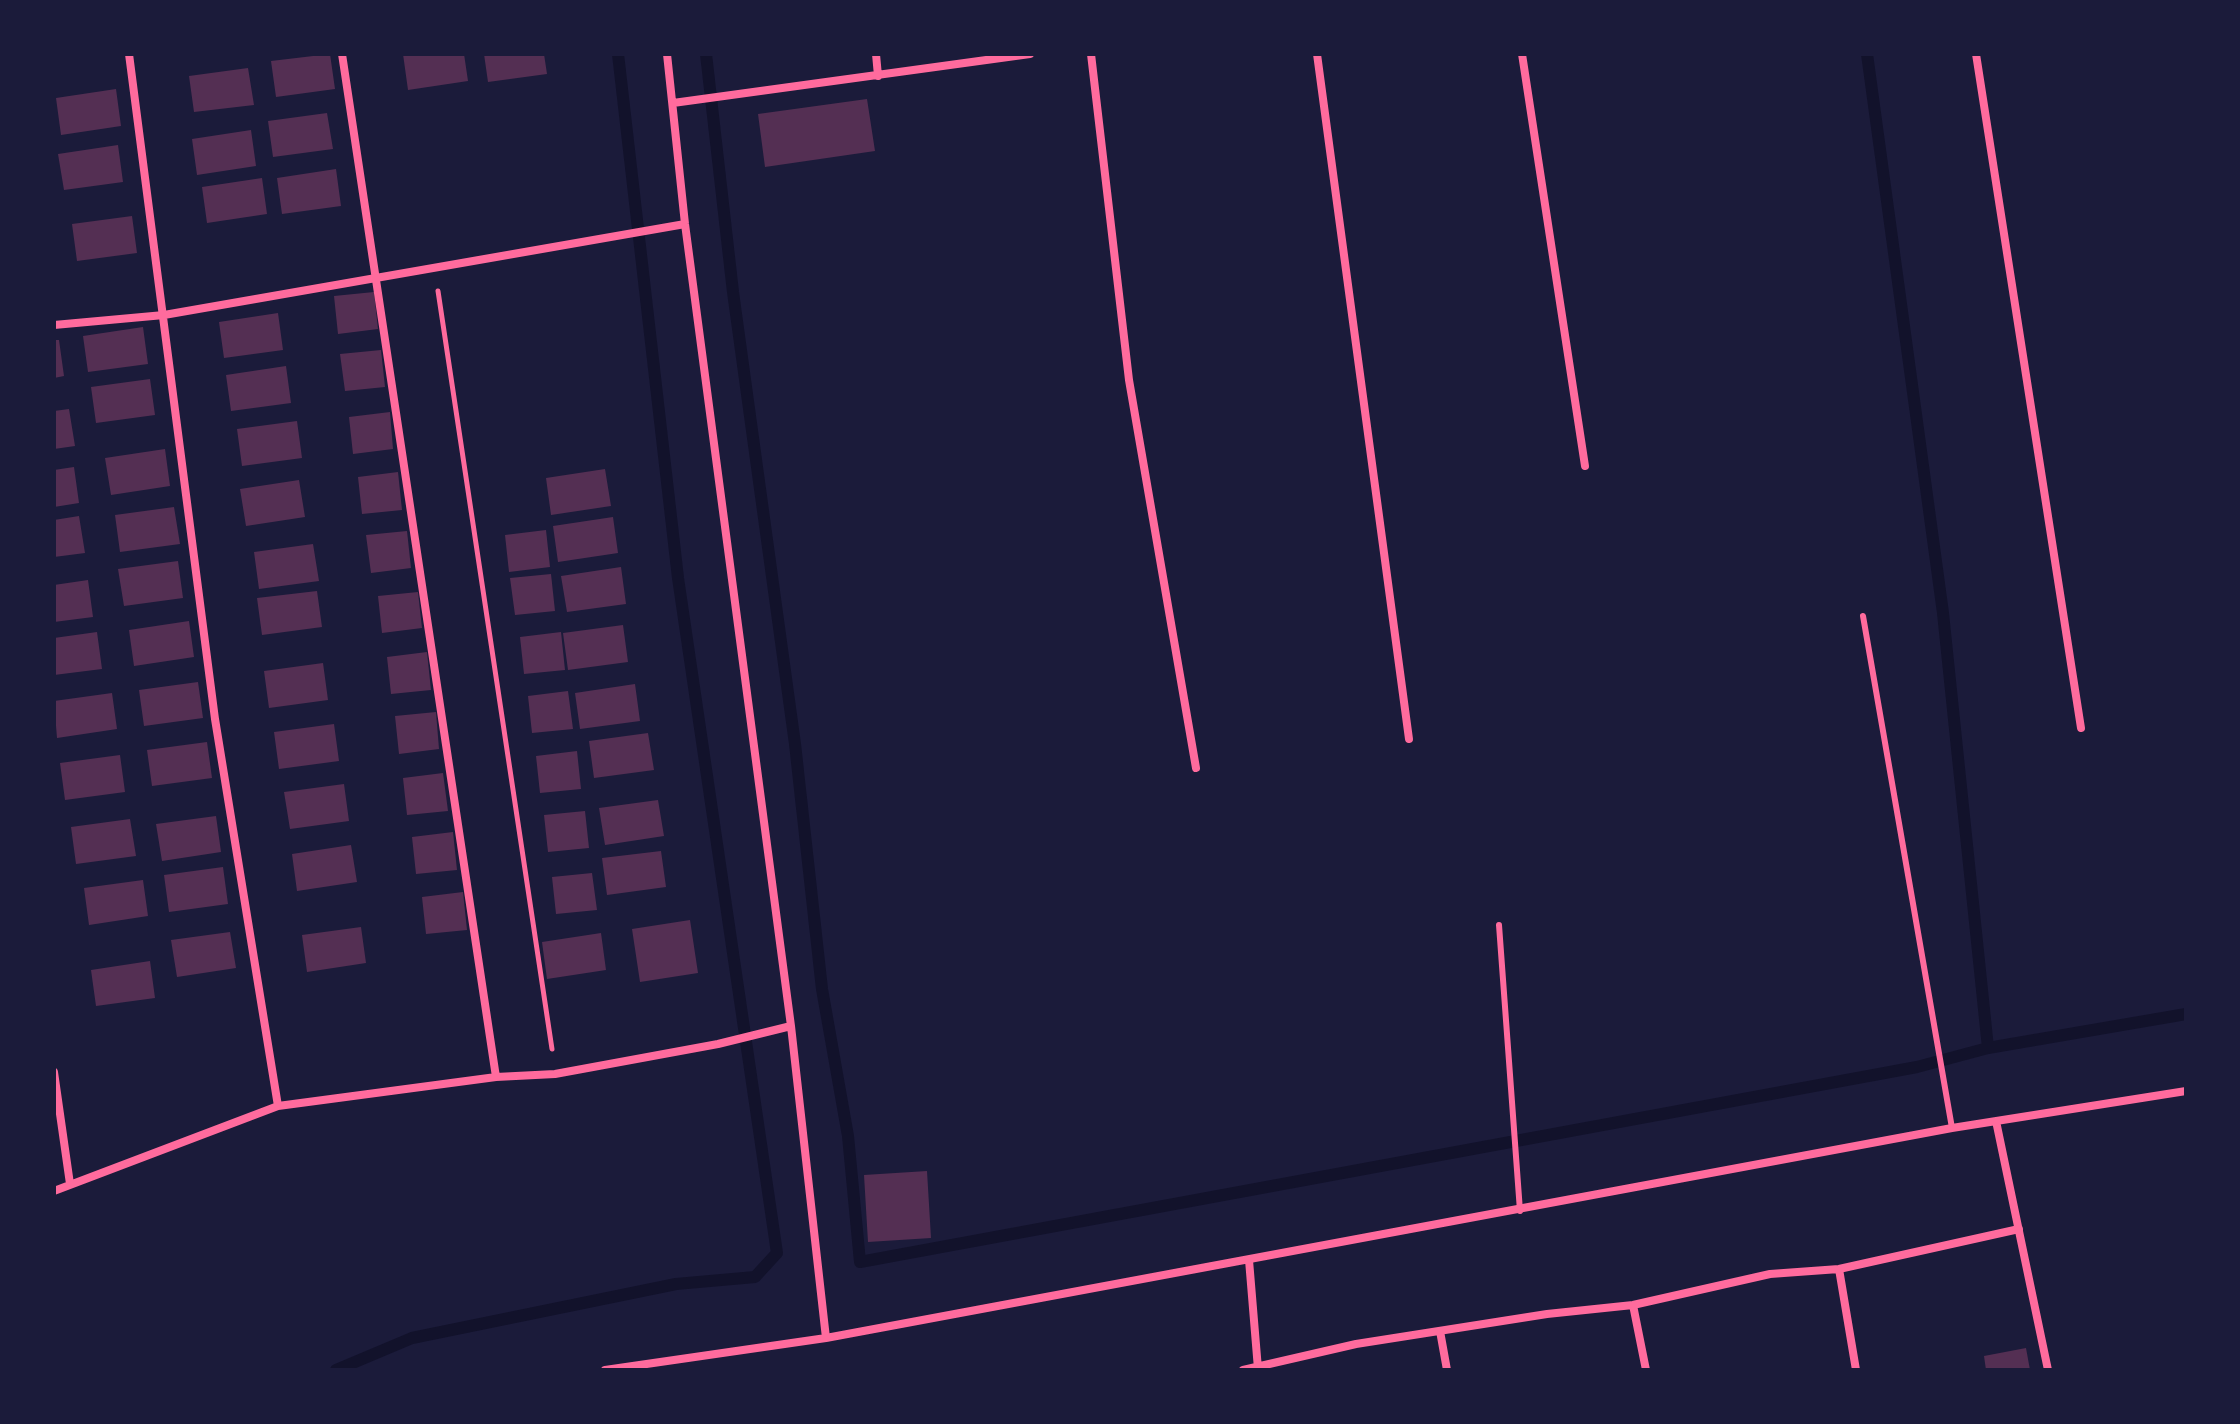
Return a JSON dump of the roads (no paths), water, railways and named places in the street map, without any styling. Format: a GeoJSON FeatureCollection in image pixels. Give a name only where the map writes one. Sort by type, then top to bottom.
{"type":"FeatureCollection","features":[{"type":"Feature","properties":{"kind":"street"},"geometry":{"type":"LineString","coordinates":[[129,54],[215,719],[278,1106]]}},
{"type":"Feature","properties":{"kind":"street"},"geometry":{"type":"LineString","coordinates":[[342,54],[496,1077]]}},
{"type":"Feature","properties":{"kind":"street"},"geometry":{"type":"LineString","coordinates":[[667,54],[685,224],[791,1026],[826,1338]]}},
{"type":"Feature","properties":{"kind":"street"},"geometry":{"type":"LineString","coordinates":[[876,54],[878,76]]}},
{"type":"Feature","properties":{"kind":"street"},"geometry":{"type":"LineString","coordinates":[[673,103],[1030,54]]}},
{"type":"Feature","properties":{"kind":"street"},"geometry":{"type":"LineString","coordinates":[[1091,54],[1129,380],[1196,768]]}},
{"type":"Feature","properties":{"kind":"street"},"geometry":{"type":"LineString","coordinates":[[1317,54],[1409,739]]}},
{"type":"Feature","properties":{"kind":"street"},"geometry":{"type":"LineString","coordinates":[[1522,54],[1585,466]]}},
{"type":"Feature","properties":{"kind":"street"},"geometry":{"type":"LineString","coordinates":[[1976,54],[2081,728]]}},
{"type":"Feature","properties":{"kind":"street"},"geometry":{"type":"LineString","coordinates":[[54,325],[164,315],[685,224]]}},
{"type":"Feature","properties":{"kind":"street"},"geometry":{"type":"LineString","coordinates":[[54,1191],[278,1106],[496,1077],[555,1074],[718,1044],[791,1026]]}},
{"type":"Feature","properties":{"kind":"street"},"geometry":{"type":"LineString","coordinates":[[54,1072],[70,1184]]}},
{"type":"Feature","properties":{"kind":"street"},"geometry":{"type":"LineString","coordinates":[[605,1370],[826,1338],[1952,1128],[2186,1091]]}},
{"type":"Feature","properties":{"kind":"street"},"geometry":{"type":"LineString","coordinates":[[1996,1121],[2048,1370]]}},
{"type":"Feature","properties":{"kind":"street"},"geometry":{"type":"LineString","coordinates":[[1243,1370],[1356,1344],[1633,1305],[1731,1281],[1839,1269],[2019,1229]]}},
{"type":"Feature","properties":{"kind":"street"},"geometry":{"type":"LineString","coordinates":[[1249,1260],[1258,1368]]}},
{"type":"Feature","properties":{"kind":"street"},"geometry":{"type":"LineString","coordinates":[[1839,1269],[1856,1370]]}},
{"type":"Feature","properties":{"kind":"street"},"geometry":{"type":"LineString","coordinates":[[1633,1305],[1646,1370]]}},
{"type":"Feature","properties":{"kind":"street"},"geometry":{"type":"LineString","coordinates":[[1440,1331],[1447,1370]]}},
{"type":"Feature","properties":{"kind":"lane"},"geometry":{"type":"LineString","coordinates":[[1863,616],[1952,1128]]}},
{"type":"Feature","properties":{"kind":"lane"},"geometry":{"type":"LineString","coordinates":[[1499,925],[1520,1211]]}},
{"type":"Feature","properties":{"kind":"waterway"},"geometry":{"type":"LineString","coordinates":[[336,1370],[412,1338],[676,1284],[755,1277],[777,1253],[678,578],[618,54]]}},
{"type":"Feature","properties":{"kind":"waterway"},"geometry":{"type":"LineString","coordinates":[[706,54],[733,292],[795,744],[822,989],[848,1136],[860,1262],[1917,1067],[1988,1048]]}},
{"type":"Feature","properties":{"kind":"waterway"},"geometry":{"type":"LineString","coordinates":[[1867,54],[1943,613],[1988,1048],[2186,1014]]}}]}
